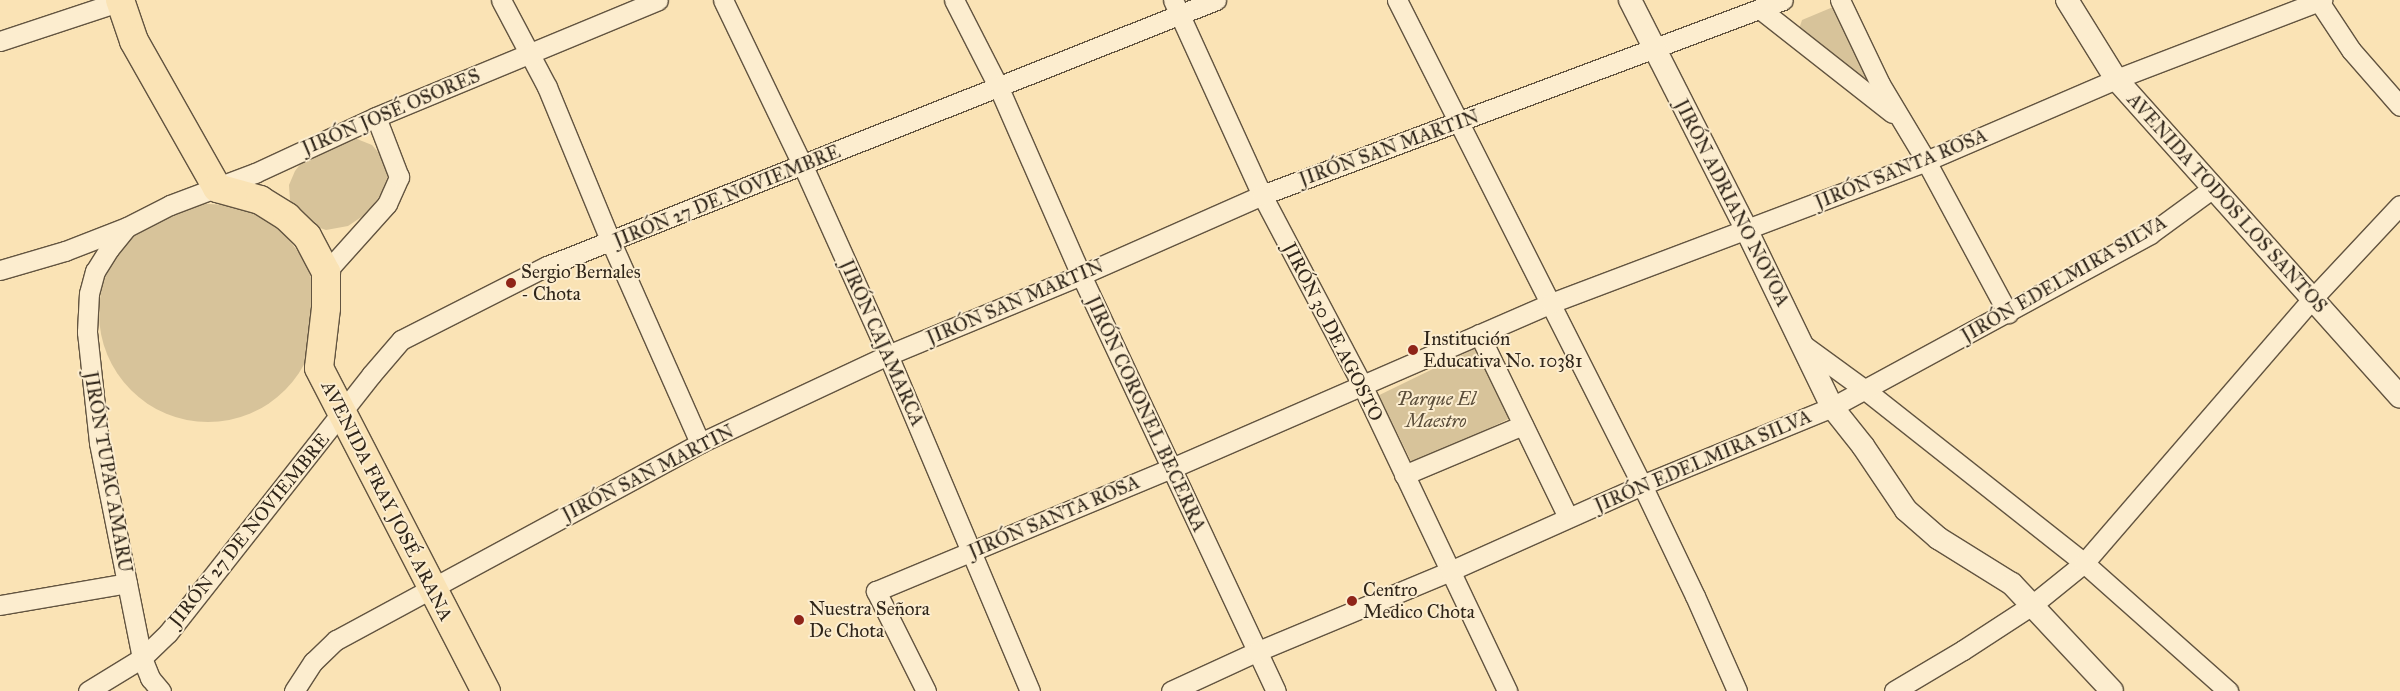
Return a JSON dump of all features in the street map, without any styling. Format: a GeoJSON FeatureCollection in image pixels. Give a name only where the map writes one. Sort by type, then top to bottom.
{"type":"FeatureCollection","features":[{"type":"Feature","properties":{"kind":"main road"},"geometry":{"type":"LineString","coordinates":[[122,0],[134,41],[216,188]]}},
{"type":"Feature","properties":{"kind":"main road","name":"AVENIDA FRAY JOSÉ ARANA"},"geometry":{"type":"LineString","coordinates":[[216,188],[260,200],[287,217],[307,236],[326,272],[326,308],[319,368],[341,414],[486,691]]}},
{"type":"Feature","properties":{"kind":"street"},"geometry":{"type":"LineString","coordinates":[[0,41],[122,0]]}},
{"type":"Feature","properties":{"kind":"street"},"geometry":{"type":"LineString","coordinates":[[501,0],[547,87],[611,242],[700,443]]}},
{"type":"Feature","properties":{"kind":"street","name":"JIRÓN JOSÉ OSORES"},"geometry":{"type":"LineString","coordinates":[[0,270],[65,251],[127,227],[170,206],[216,188],[376,117],[658,0]]}},
{"type":"Feature","properties":{"kind":"street","name":"JIRÓN CAJAMARCA"},"geometry":{"type":"LineString","coordinates":[[723,0],[803,166],[888,355],[1030,691]]}},
{"type":"Feature","properties":{"kind":"street","name":"JIRÓN CORONEL BECERRA"},"geometry":{"type":"LineString","coordinates":[[954,0],[998,86],[1081,275],[1276,691]]}},
{"type":"Feature","properties":{"kind":"street","name":"JIRÓN 27 DE NOVIEMBRE"},"geometry":{"type":"LineString","coordinates":[[88,691],[142,658],[168,633],[402,340],[547,266],[803,166],[998,86],[1177,7],[1216,0]]}},
{"type":"Feature","properties":{"kind":"street"},"geometry":{"type":"LineString","coordinates":[[1397,0],[1642,485],[1695,596],[1737,691]]}},
{"type":"Feature","properties":{"kind":"street","name":"JIRÓN ADRIANO NOVOA"},"geometry":{"type":"LineString","coordinates":[[1630,0],[1746,230],[1802,344],[1816,378],[1832,407],[1863,446],[1906,510],[1938,538],[2012,584],[2112,691]]}},
{"type":"Feature","properties":{"kind":"street","name":"JIRÓN SAN MARTIN"},"geometry":{"type":"LineString","coordinates":[[294,691],[313,662],[336,640],[700,443],[888,355],[1081,275],[1262,195],[1783,0]]}},
{"type":"Feature","properties":{"kind":"street"},"geometry":{"type":"LineString","coordinates":[[1840,0],[1880,84],[1926,161],[2008,312]]}},
{"type":"Feature","properties":{"kind":"street","name":"AVENIDA TODOS LOS SANTOS"},"geometry":{"type":"LineString","coordinates":[[2066,0],[2116,79],[2400,397]]}},
{"type":"Feature","properties":{"kind":"street"},"geometry":{"type":"LineString","coordinates":[[2320,0],[2351,50],[2400,106]]}},
{"type":"Feature","properties":{"kind":"street","name":"JIRÓN SANTA ROSA"},"geometry":{"type":"LineString","coordinates":[[926,691],[876,591],[1172,468],[1551,303],[1926,161],[2116,79],[2320,0]]}},
{"type":"Feature","properties":{"kind":"street","name":"JIRÓN 30 DE AGOSTO"},"geometry":{"type":"LineString","coordinates":[[1177,7],[1262,195],[1362,385],[1507,691]]}},
{"type":"Feature","properties":{"kind":"street"},"geometry":{"type":"LineString","coordinates":[[1760,9],[1902,120]]}},
{"type":"Feature","properties":{"kind":"street"},"geometry":{"type":"LineString","coordinates":[[326,272],[386,204],[399,178],[376,117]]}},
{"type":"Feature","properties":{"kind":"street","name":"JIRÓN EDELMIRA SILVA"},"geometry":{"type":"LineString","coordinates":[[1171,691],[1258,650],[1450,571],[1642,485],[1832,407],[2150,234],[2213,188]]}},
{"type":"Feature","properties":{"kind":"street"},"geometry":{"type":"LineString","coordinates":[[1894,691],[1963,650],[2032,605],[2084,563],[2313,298],[2400,205]]}},
{"type":"Feature","properties":{"kind":"street","name":"JIRÓN TUPAC AMARU"},"geometry":{"type":"LineString","coordinates":[[127,227],[94,271],[89,293],[87,332],[100,443],[142,658],[150,678],[161,691]]}},
{"type":"Feature","properties":{"kind":"street"},"geometry":{"type":"LineString","coordinates":[[1479,334],[1568,517]]}},
{"type":"Feature","properties":{"kind":"street"},"geometry":{"type":"LineString","coordinates":[[1802,344],[1864,389],[2084,563],[2228,691]]}},
{"type":"Feature","properties":{"kind":"street"},"geometry":{"type":"LineString","coordinates":[[1404,474],[1523,425]]}},
{"type":"Feature","properties":{"kind":"street"},"geometry":{"type":"LineString","coordinates":[[0,605],[127,583]]}},
{"type":"Feature","properties":{"kind":"green space"},"geometry":{"type":"Polygon","coordinates":[[[1833,7],[1870,75],[1858,80],[1799,29],[1802,20],[1833,7]]]}},
{"type":"Feature","properties":{"kind":"green space"},"geometry":{"type":"Polygon","coordinates":[[[357,139],[372,145],[384,159],[388,175],[382,193],[366,214],[348,226],[326,230],[309,224],[296,213],[290,200],[289,185],[295,171],[306,157],[342,140],[357,139]]]}},
{"type":"Feature","properties":{"kind":"green space"},"geometry":{"type":"Polygon","coordinates":[[[197,204],[219,204],[240,208],[260,217],[277,228],[293,244],[304,261],[313,281],[317,313],[313,345],[309,355],[299,374],[277,398],[260,409],[240,418],[219,422],[197,422],[176,418],[156,409],[139,398],[123,382],[112,365],[103,345],[99,324],[99,302],[103,281],[112,261],[123,244],[139,228],[156,217],[176,208],[197,204]]]}},
{"type":"Feature","properties":{"kind":"green space","name":"Parque El Maestro"},"geometry":{"type":"Polygon","coordinates":[[[1476,348],[1510,418],[1413,465],[1379,395],[1476,348]]]}},
{"type":"Feature","properties":{"kind":"place","name":"Sergio Bernales - Chota"},"geometry":{"type":"Point","coordinates":[511,283]}},
{"type":"Feature","properties":{"kind":"place","name":"Institución Educativa No. 10381"},"geometry":{"type":"Point","coordinates":[1413,350]}},
{"type":"Feature","properties":{"kind":"place","name":"Centro Medico Chota"},"geometry":{"type":"Point","coordinates":[1352,601]}},
{"type":"Feature","properties":{"kind":"place","name":"Nuestra Señora De Chota"},"geometry":{"type":"Point","coordinates":[799,620]}}]}
